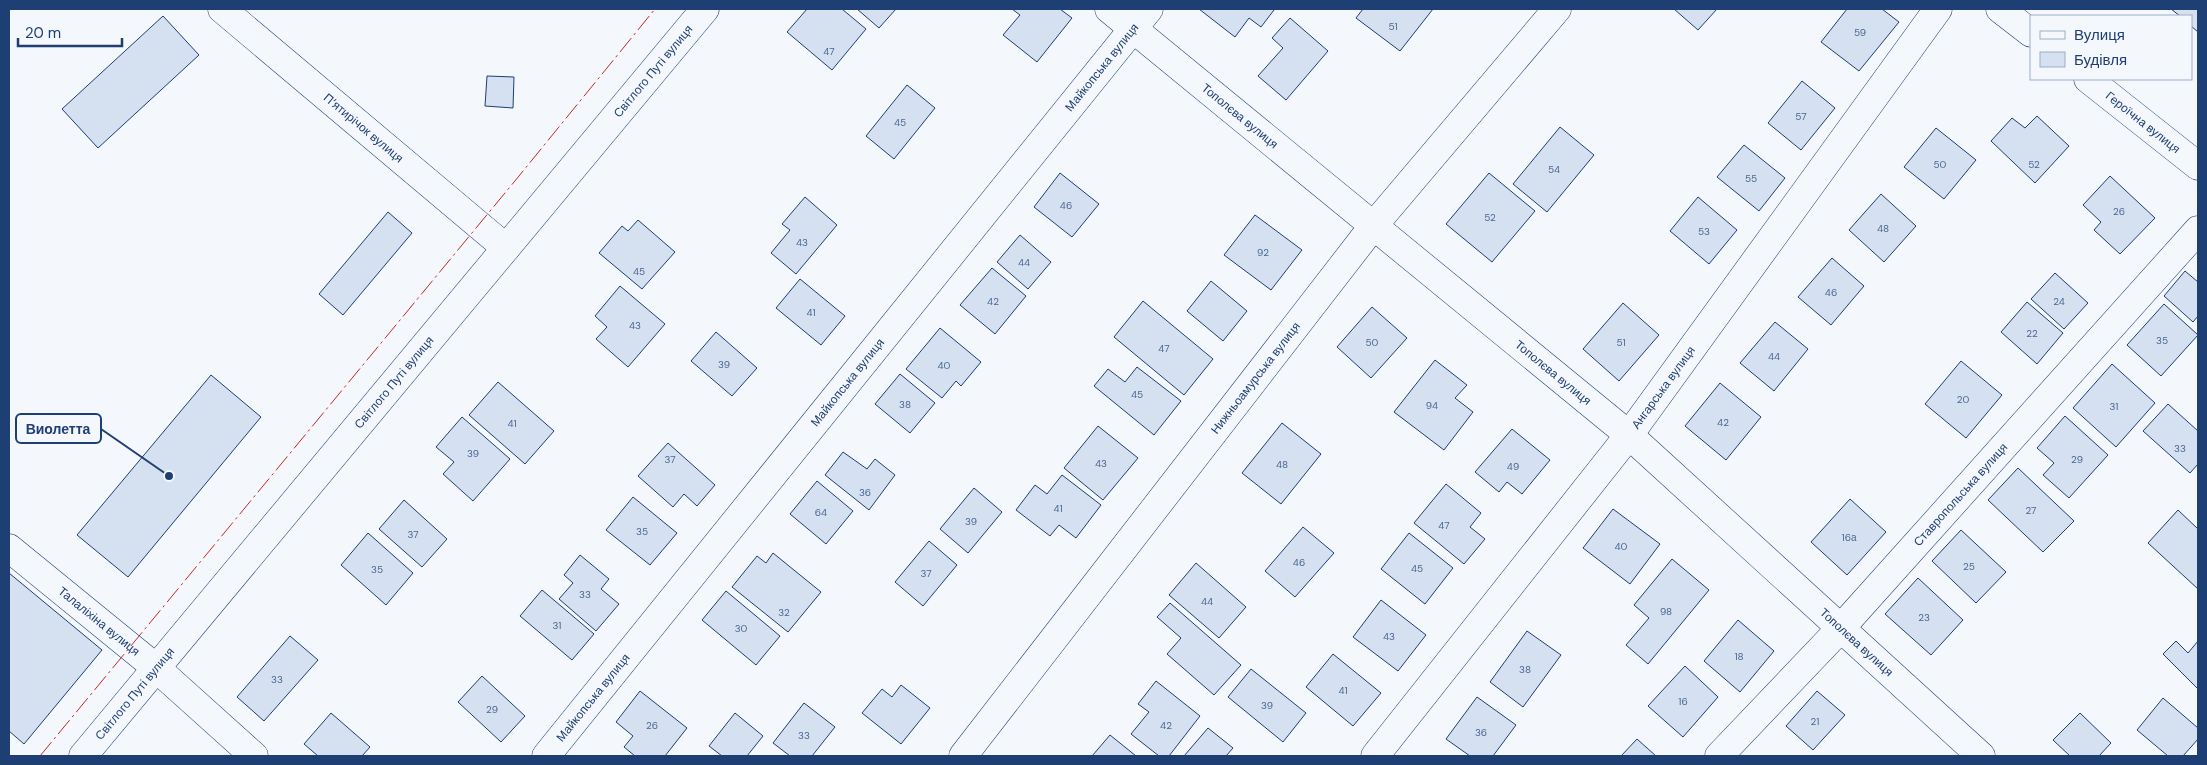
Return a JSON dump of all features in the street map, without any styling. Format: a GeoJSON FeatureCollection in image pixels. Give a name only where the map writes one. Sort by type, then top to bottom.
{"type":"FeatureCollection","features":[{"type":"Feature","properties":{"kind":"street","name":"П’ятирічок вулиця"},"geometry":{"type":"LineString","coordinates":[[222,9],[506,248]]}},
{"type":"Feature","properties":{"kind":"street","name":"Світлого Путі вулиця"},"geometry":{"type":"LineString","coordinates":[[83,756],[155,667],[705,9]]}},
{"type":"Feature","properties":{"kind":"street","name":"Тополєва вулиця"},"geometry":{"type":"LineString","coordinates":[[1110,9],[1141,19],[1374,225],[1629,435],[1981,756]]}},
{"type":"Feature","properties":{"kind":"street","name":"Нижньоамурська вулиця"},"geometry":{"type":"LineString","coordinates":[[963,756],[1374,225],[1557,9]]}},
{"type":"Feature","properties":{"kind":"street","name":"Ангарська вулиця"},"geometry":{"type":"LineString","coordinates":[[1375,756],[1629,435],[1938,9]]}},
{"type":"Feature","properties":{"kind":"street"},"geometry":{"type":"LineString","coordinates":[[2000,9],[2030,32]]}},
{"type":"Feature","properties":{"kind":"street","name":"Майкопська вулиця"},"geometry":{"type":"LineString","coordinates":[[546,756],[1141,19]]}},
{"type":"Feature","properties":{"kind":"street","name":"Героїчна вулиця"},"geometry":{"type":"LineString","coordinates":[[2089,80],[2198,166]]}},
{"type":"Feature","properties":{"kind":"street","name":"Ставропольська вулиця"},"geometry":{"type":"LineString","coordinates":[[1719,756],[1840,628],[2198,230]]}},
{"type":"Feature","properties":{"kind":"street","name":"Талаліхіна вулиця"},"geometry":{"type":"LineString","coordinates":[[9,548],[155,667],[254,756]]}},
{"type":"Feature","properties":{"kind":"building"},"geometry":{"type":"Polygon","coordinates":[[[807,9],[842,9],[866,29],[832,70],[787,32],[807,9]]]}},
{"type":"Feature","properties":{"kind":"building"},"geometry":{"type":"Polygon","coordinates":[[[857,9],[896,9],[879,28],[857,9]]]}},
{"type":"Feature","properties":{"kind":"building"},"geometry":{"type":"Polygon","coordinates":[[[1012,9],[1060,9],[1072,18],[1037,62],[1003,35],[1020,15],[1012,9]]]}},
{"type":"Feature","properties":{"kind":"building"},"geometry":{"type":"Polygon","coordinates":[[[1199,9],[1274,10],[1261,27],[1249,18],[1235,37],[1199,9]]]}},
{"type":"Feature","properties":{"kind":"building"},"geometry":{"type":"Polygon","coordinates":[[[1363,9],[1433,9],[1400,51],[1356,18],[1363,9]]]}},
{"type":"Feature","properties":{"kind":"building"},"geometry":{"type":"Polygon","coordinates":[[[1674,9],[1717,9],[1698,30],[1674,9]]]}},
{"type":"Feature","properties":{"kind":"building"},"geometry":{"type":"Polygon","coordinates":[[[1847,9],[1882,9],[1899,22],[1859,71],[1821,42],[1847,9]]]}},
{"type":"Feature","properties":{"kind":"building"},"geometry":{"type":"Polygon","coordinates":[[[2171,9],[2198,9],[2198,32],[2192,27],[2192,15],[2179,15],[2171,9]]]}},
{"type":"Feature","properties":{"kind":"building"},"geometry":{"type":"Polygon","coordinates":[[[163,16],[199,55],[98,148],[62,109],[163,16]]]}},
{"type":"Feature","properties":{"kind":"building"},"geometry":{"type":"Polygon","coordinates":[[[1290,18],[1328,51],[1286,100],[1258,76],[1283,48],[1272,38],[1290,18]]]}},
{"type":"Feature","properties":{"kind":"building"},"geometry":{"type":"Polygon","coordinates":[[[487,76],[514,77],[513,108],[485,106],[487,76]]]}},
{"type":"Feature","properties":{"kind":"building"},"geometry":{"type":"Polygon","coordinates":[[[1802,81],[1835,108],[1801,150],[1768,123],[1802,81]]]}},
{"type":"Feature","properties":{"kind":"building"},"geometry":{"type":"Polygon","coordinates":[[[907,85],[935,108],[894,159],[866,136],[907,85]]]}},
{"type":"Feature","properties":{"kind":"building"},"geometry":{"type":"Polygon","coordinates":[[[2037,116],[2069,146],[2035,183],[1991,141],[2012,118],[2025,128],[2037,116]]]}},
{"type":"Feature","properties":{"kind":"building"},"geometry":{"type":"Polygon","coordinates":[[[1560,127],[1594,155],[1547,212],[1513,184],[1560,127]]]}},
{"type":"Feature","properties":{"kind":"building"},"geometry":{"type":"Polygon","coordinates":[[[1936,128],[1976,160],[1944,199],[1904,167],[1936,128]]]}},
{"type":"Feature","properties":{"kind":"building"},"geometry":{"type":"Polygon","coordinates":[[[1744,145],[1785,178],[1759,211],[1717,177],[1744,145]]]}},
{"type":"Feature","properties":{"kind":"building"},"geometry":{"type":"Polygon","coordinates":[[[1060,173],[1099,204],[1072,237],[1034,207],[1060,173]]]}},
{"type":"Feature","properties":{"kind":"building"},"geometry":{"type":"Polygon","coordinates":[[[1489,173],[1535,211],[1492,262],[1446,224],[1489,173]]]}},
{"type":"Feature","properties":{"kind":"building"},"geometry":{"type":"Polygon","coordinates":[[[2110,176],[2155,218],[2120,254],[2094,230],[2101,222],[2083,205],[2110,176]]]}},
{"type":"Feature","properties":{"kind":"building"},"geometry":{"type":"Polygon","coordinates":[[[1881,194],[1916,226],[1884,262],[1849,230],[1881,194]]]}},
{"type":"Feature","properties":{"kind":"building"},"geometry":{"type":"Polygon","coordinates":[[[805,197],[837,225],[796,274],[771,253],[790,230],[782,224],[805,197]]]}},
{"type":"Feature","properties":{"kind":"building"},"geometry":{"type":"Polygon","coordinates":[[[1698,197],[1737,230],[1709,264],[1670,231],[1698,197]]]}},
{"type":"Feature","properties":{"kind":"building"},"geometry":{"type":"Polygon","coordinates":[[[388,212],[412,233],[343,315],[319,294],[388,212]]]}},
{"type":"Feature","properties":{"kind":"building"},"geometry":{"type":"Polygon","coordinates":[[[1255,215],[1302,250],[1271,290],[1224,255],[1255,215]]]}},
{"type":"Feature","properties":{"kind":"building"},"geometry":{"type":"Polygon","coordinates":[[[638,220],[675,252],[642,289],[599,253],[622,226],[628,231],[638,220]]]}},
{"type":"Feature","properties":{"kind":"building"},"geometry":{"type":"Polygon","coordinates":[[[1020,235],[1051,262],[1028,289],[997,262],[1020,235]]]}},
{"type":"Feature","properties":{"kind":"building"},"geometry":{"type":"Polygon","coordinates":[[[1832,258],[1864,286],[1831,325],[1798,297],[1832,258]]]}},
{"type":"Feature","properties":{"kind":"building"},"geometry":{"type":"Polygon","coordinates":[[[992,268],[1026,296],[995,334],[960,305],[992,268]]]}},
{"type":"Feature","properties":{"kind":"building"},"geometry":{"type":"Polygon","coordinates":[[[2185,271],[2198,282],[2198,316],[2193,322],[2164,296],[2185,271]]]}},
{"type":"Feature","properties":{"kind":"building"},"geometry":{"type":"Polygon","coordinates":[[[2055,273],[2088,303],[2064,329],[2031,299],[2055,273]]]}},
{"type":"Feature","properties":{"kind":"building"},"geometry":{"type":"Polygon","coordinates":[[[800,279],[845,316],[821,345],[776,308],[800,279]]]}},
{"type":"Feature","properties":{"kind":"building"},"geometry":{"type":"Polygon","coordinates":[[[1211,281],[1247,311],[1223,341],[1187,311],[1211,281]]]}},
{"type":"Feature","properties":{"kind":"building"},"geometry":{"type":"Polygon","coordinates":[[[620,286],[665,324],[628,367],[596,339],[607,327],[595,316],[620,286]]]}},
{"type":"Feature","properties":{"kind":"building"},"geometry":{"type":"Polygon","coordinates":[[[1143,301],[1213,359],[1184,395],[1114,337],[1143,301]]]}},
{"type":"Feature","properties":{"kind":"building"},"geometry":{"type":"Polygon","coordinates":[[[2027,302],[2063,333],[2037,364],[2001,332],[2027,302]]]}},
{"type":"Feature","properties":{"kind":"building"},"geometry":{"type":"Polygon","coordinates":[[[1623,303],[1659,335],[1619,381],[1583,349],[1623,303]]]}},
{"type":"Feature","properties":{"kind":"building"},"geometry":{"type":"Polygon","coordinates":[[[2164,304],[2198,335],[2161,376],[2127,345],[2164,304]]]}},
{"type":"Feature","properties":{"kind":"building"},"geometry":{"type":"Polygon","coordinates":[[[1372,307],[1407,338],[1371,378],[1337,347],[1372,307]]]}},
{"type":"Feature","properties":{"kind":"building"},"geometry":{"type":"Polygon","coordinates":[[[1775,322],[1808,349],[1774,391],[1740,363],[1775,322]]]}},
{"type":"Feature","properties":{"kind":"building"},"geometry":{"type":"Polygon","coordinates":[[[940,328],[981,362],[961,386],[956,381],[942,398],[906,369],[940,328]]]}},
{"type":"Feature","properties":{"kind":"building"},"geometry":{"type":"Polygon","coordinates":[[[716,332],[757,368],[732,396],[691,361],[716,332]]]}},
{"type":"Feature","properties":{"kind":"building"},"geometry":{"type":"Polygon","coordinates":[[[1435,360],[1467,385],[1455,398],[1473,412],[1444,450],[1394,412],[1435,360]]]}},
{"type":"Feature","properties":{"kind":"building"},"geometry":{"type":"Polygon","coordinates":[[[1961,361],[2002,395],[1966,438],[1925,404],[1961,361]]]}},
{"type":"Feature","properties":{"kind":"building"},"geometry":{"type":"Polygon","coordinates":[[[2112,364],[2155,403],[2116,447],[2073,408],[2112,364]]]}},
{"type":"Feature","properties":{"kind":"building"},"geometry":{"type":"Polygon","coordinates":[[[1137,367],[1181,401],[1154,435],[1094,386],[1108,369],[1125,382],[1137,367]]]}},
{"type":"Feature","properties":{"kind":"building"},"geometry":{"type":"Polygon","coordinates":[[[900,374],[935,403],[910,433],[875,404],[900,374]]]}},
{"type":"Feature","properties":{"kind":"building"},"geometry":{"type":"Polygon","coordinates":[[[211,375],[261,417],[128,577],[77,535],[211,375]]]}},
{"type":"Feature","properties":{"kind":"building"},"geometry":{"type":"Polygon","coordinates":[[[498,382],[554,431],[525,464],[469,415],[498,382]]]}},
{"type":"Feature","properties":{"kind":"building"},"geometry":{"type":"Polygon","coordinates":[[[1720,383],[1761,417],[1726,460],[1685,426],[1720,383]]]}},
{"type":"Feature","properties":{"kind":"building"},"geometry":{"type":"Polygon","coordinates":[[[2168,404],[2198,431],[2198,464],[2190,473],[2143,431],[2168,404]]]}},
{"type":"Feature","properties":{"kind":"building"},"geometry":{"type":"Polygon","coordinates":[[[2065,416],[2108,455],[2069,498],[2043,475],[2054,463],[2037,448],[2065,416]]]}},
{"type":"Feature","properties":{"kind":"building"},"geometry":{"type":"Polygon","coordinates":[[[462,417],[510,459],[473,501],[443,474],[454,462],[436,447],[462,417]]]}},
{"type":"Feature","properties":{"kind":"building"},"geometry":{"type":"Polygon","coordinates":[[[1282,423],[1321,454],[1281,504],[1242,473],[1282,423]]]}},
{"type":"Feature","properties":{"kind":"building"},"geometry":{"type":"Polygon","coordinates":[[[1098,426],[1138,458],[1103,500],[1064,468],[1098,426]]]}},
{"type":"Feature","properties":{"kind":"building"},"geometry":{"type":"Polygon","coordinates":[[[1512,429],[1550,460],[1522,494],[1507,482],[1499,492],[1475,472],[1512,429]]]}},
{"type":"Feature","properties":{"kind":"building"},"geometry":{"type":"Polygon","coordinates":[[[668,443],[715,485],[697,506],[684,494],[673,507],[638,476],[668,443]]]}},
{"type":"Feature","properties":{"kind":"building"},"geometry":{"type":"Polygon","coordinates":[[[843,452],[867,469],[875,459],[895,475],[869,510],[825,475],[843,452]]]}},
{"type":"Feature","properties":{"kind":"building"},"geometry":{"type":"Polygon","coordinates":[[[2018,468],[2074,521],[2043,552],[1988,500],[2018,468]]]}},
{"type":"Feature","properties":{"kind":"building"},"geometry":{"type":"Polygon","coordinates":[[[1062,475],[1101,505],[1076,538],[1059,525],[1050,536],[1016,510],[1035,485],[1047,494],[1062,475]]]}},
{"type":"Feature","properties":{"kind":"building"},"geometry":{"type":"Polygon","coordinates":[[[817,481],[853,511],[826,544],[790,514],[817,481]]]}},
{"type":"Feature","properties":{"kind":"building"},"geometry":{"type":"Polygon","coordinates":[[[1446,484],[1481,513],[1470,527],[1485,539],[1464,564],[1414,523],[1446,484]]]}},
{"type":"Feature","properties":{"kind":"building"},"geometry":{"type":"Polygon","coordinates":[[[974,488],[1002,512],[968,553],[940,529],[974,488]]]}},
{"type":"Feature","properties":{"kind":"building"},"geometry":{"type":"Polygon","coordinates":[[[633,497],[677,533],[650,565],[606,530],[633,497]]]}},
{"type":"Feature","properties":{"kind":"building"},"geometry":{"type":"Polygon","coordinates":[[[1850,499],[1886,532],[1847,575],[1811,542],[1850,499]]]}},
{"type":"Feature","properties":{"kind":"building"},"geometry":{"type":"Polygon","coordinates":[[[404,500],[447,539],[422,567],[379,529],[404,500]]]}},
{"type":"Feature","properties":{"kind":"building"},"geometry":{"type":"Polygon","coordinates":[[[1613,509],[1660,544],[1630,584],[1583,548],[1613,509]]]}},
{"type":"Feature","properties":{"kind":"building"},"geometry":{"type":"Polygon","coordinates":[[[2178,510],[2198,529],[2198,589],[2148,543],[2178,510]]]}},
{"type":"Feature","properties":{"kind":"building"},"geometry":{"type":"Polygon","coordinates":[[[1303,527],[1334,553],[1295,597],[1265,571],[1303,527]]]}},
{"type":"Feature","properties":{"kind":"building"},"geometry":{"type":"Polygon","coordinates":[[[1961,530],[2006,572],[1976,603],[1932,561],[1961,530]]]}},
{"type":"Feature","properties":{"kind":"building"},"geometry":{"type":"Polygon","coordinates":[[[368,533],[413,573],[386,605],[341,565],[368,533]]]}},
{"type":"Feature","properties":{"kind":"building"},"geometry":{"type":"Polygon","coordinates":[[[1409,533],[1453,568],[1425,604],[1381,569],[1409,533]]]}},
{"type":"Feature","properties":{"kind":"building"},"geometry":{"type":"Polygon","coordinates":[[[929,541],[957,565],[923,606],[895,582],[929,541]]]}},
{"type":"Feature","properties":{"kind":"building"},"geometry":{"type":"Polygon","coordinates":[[[773,553],[821,592],[788,632],[732,587],[757,556],[766,563],[773,553]]]}},
{"type":"Feature","properties":{"kind":"building"},"geometry":{"type":"Polygon","coordinates":[[[580,555],[609,579],[601,589],[619,604],[596,631],[559,599],[573,583],[564,575],[580,555]]]}},
{"type":"Feature","properties":{"kind":"building"},"geometry":{"type":"Polygon","coordinates":[[[1672,559],[1709,590],[1648,664],[1626,645],[1649,618],[1634,605],[1672,559]]]}},
{"type":"Feature","properties":{"kind":"building"},"geometry":{"type":"Polygon","coordinates":[[[1196,563],[1246,607],[1219,638],[1169,595],[1196,563]]]}},
{"type":"Feature","properties":{"kind":"building"},"geometry":{"type":"Polygon","coordinates":[[[9,573],[102,650],[24,744],[9,731],[9,573]]]}},
{"type":"Feature","properties":{"kind":"building"},"geometry":{"type":"Polygon","coordinates":[[[1918,578],[1963,620],[1931,655],[1885,614],[1918,578]]]}},
{"type":"Feature","properties":{"kind":"building"},"geometry":{"type":"Polygon","coordinates":[[[542,590],[594,634],[572,660],[520,616],[542,590]]]}},
{"type":"Feature","properties":{"kind":"building"},"geometry":{"type":"Polygon","coordinates":[[[726,591],[780,636],[756,665],[702,620],[726,591]]]}},
{"type":"Feature","properties":{"kind":"building"},"geometry":{"type":"Polygon","coordinates":[[[1381,600],[1426,635],[1398,671],[1353,637],[1381,600]]]}},
{"type":"Feature","properties":{"kind":"building"},"geometry":{"type":"Polygon","coordinates":[[[1170,603],[1241,665],[1214,695],[1167,654],[1181,638],[1157,617],[1170,603]]]}},
{"type":"Feature","properties":{"kind":"building"},"geometry":{"type":"Polygon","coordinates":[[[1738,620],[1774,651],[1740,692],[1704,661],[1738,620]]]}},
{"type":"Feature","properties":{"kind":"building"},"geometry":{"type":"Polygon","coordinates":[[[1527,631],[1561,655],[1523,707],[1490,682],[1527,631]]]}},
{"type":"Feature","properties":{"kind":"building"},"geometry":{"type":"Polygon","coordinates":[[[290,636],[318,660],[264,721],[237,697],[290,636]]]}},
{"type":"Feature","properties":{"kind":"building"},"geometry":{"type":"Polygon","coordinates":[[[2176,641],[2188,653],[2198,641],[2198,689],[2163,654],[2176,641]]]}},
{"type":"Feature","properties":{"kind":"building"},"geometry":{"type":"Polygon","coordinates":[[[1333,654],[1381,693],[1353,726],[1306,687],[1333,654]]]}},
{"type":"Feature","properties":{"kind":"building"},"geometry":{"type":"Polygon","coordinates":[[[1685,666],[1718,697],[1683,737],[1648,706],[1685,666]]]}},
{"type":"Feature","properties":{"kind":"building"},"geometry":{"type":"Polygon","coordinates":[[[1251,669],[1306,713],[1283,742],[1228,697],[1251,669]]]}},
{"type":"Feature","properties":{"kind":"building"},"geometry":{"type":"Polygon","coordinates":[[[482,676],[525,716],[501,742],[458,702],[482,676]]]}},
{"type":"Feature","properties":{"kind":"building"},"geometry":{"type":"Polygon","coordinates":[[[1156,681],[1200,716],[1169,756],[1159,756],[1131,734],[1149,712],[1138,704],[1156,681]]]}},
{"type":"Feature","properties":{"kind":"building"},"geometry":{"type":"Polygon","coordinates":[[[901,685],[930,708],[901,744],[862,713],[882,689],[892,697],[901,685]]]}},
{"type":"Feature","properties":{"kind":"building"},"geometry":{"type":"Polygon","coordinates":[[[640,691],[687,728],[665,756],[635,756],[624,747],[633,736],[616,722],[640,691]]]}},
{"type":"Feature","properties":{"kind":"building"},"geometry":{"type":"Polygon","coordinates":[[[1817,691],[1845,715],[1813,750],[1786,726],[1817,691]]]}},
{"type":"Feature","properties":{"kind":"building"},"geometry":{"type":"Polygon","coordinates":[[[1477,697],[1516,725],[1493,756],[1470,756],[1446,739],[1477,697]]]}},
{"type":"Feature","properties":{"kind":"building"},"geometry":{"type":"Polygon","coordinates":[[[2163,698],[2198,728],[2198,739],[2183,756],[2168,756],[2137,730],[2163,698]]]}},
{"type":"Feature","properties":{"kind":"building"},"geometry":{"type":"Polygon","coordinates":[[[804,703],[835,727],[812,756],[790,756],[773,743],[804,703]]]}},
{"type":"Feature","properties":{"kind":"building"},"geometry":{"type":"Polygon","coordinates":[[[331,713],[370,747],[362,756],[318,756],[304,744],[331,713]]]}},
{"type":"Feature","properties":{"kind":"building"},"geometry":{"type":"Polygon","coordinates":[[[735,713],[763,736],[747,756],[722,756],[709,746],[735,713]]]}},
{"type":"Feature","properties":{"kind":"building"},"geometry":{"type":"Polygon","coordinates":[[[2080,713],[2111,743],[2099,756],[2070,756],[2053,740],[2080,713]]]}},
{"type":"Feature","properties":{"kind":"building"},"geometry":{"type":"Polygon","coordinates":[[[1208,728],[1233,748],[1226,756],[1184,756],[1208,728]]]}},
{"type":"Feature","properties":{"kind":"building"},"geometry":{"type":"Polygon","coordinates":[[[1110,735],[1136,756],[1092,756],[1110,735]]]}},
{"type":"Feature","properties":{"kind":"building"},"geometry":{"type":"Polygon","coordinates":[[[1637,739],[1656,756],[1621,756],[1637,739]]]}},
{"type":"Feature","properties":{"kind":"power"},"geometry":{"type":"LineString","coordinates":[[40,756],[655,9]]}},
{"type":"Feature","properties":{"kind":"place","name":"Виолетта"},"geometry":{"type":"Point","coordinates":[169,476]}}]}
